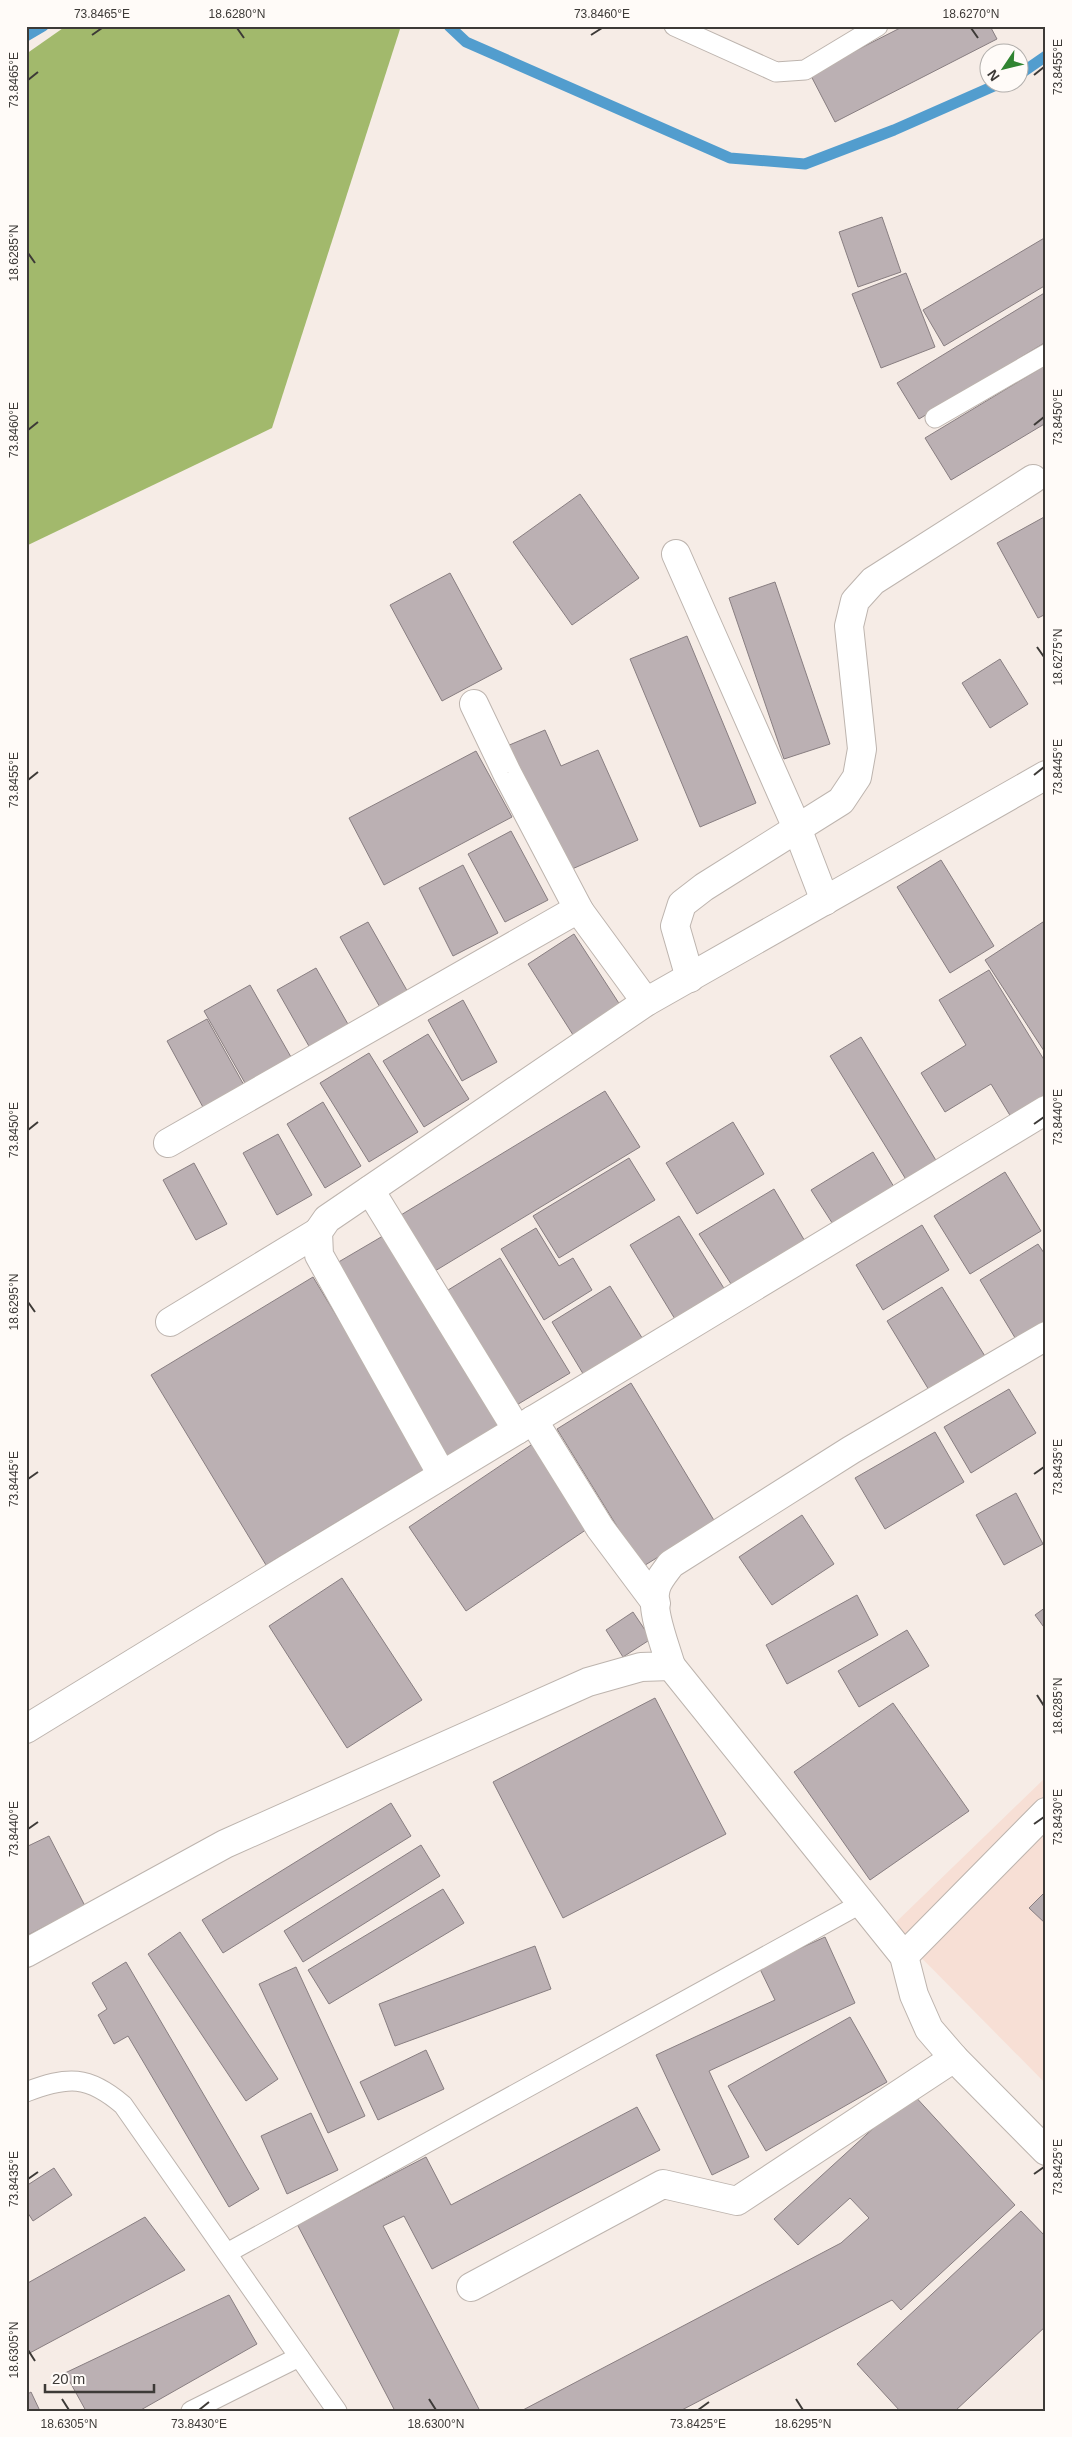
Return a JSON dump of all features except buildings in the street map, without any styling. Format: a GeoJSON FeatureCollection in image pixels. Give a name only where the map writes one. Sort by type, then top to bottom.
{"type":"FeatureCollection","features":[{"type":"Feature","properties":{"kind":"street"},"geometry":{"type":"LineString","coordinates":[[690,978],[674,926],[682,904],[704,887],[841,801],[857,777],[862,749],[849,626],[854,601],[873,581],[1033,479]]}},
{"type":"Feature","properties":{"kind":"street"},"geometry":{"type":"LineString","coordinates":[[676,554],[797,828],[825,901]]}},
{"type":"Feature","properties":{"kind":"street"},"geometry":{"type":"LineString","coordinates":[[474,704],[507,774],[580,912],[646,1002]]}},
{"type":"Feature","properties":{"kind":"street"},"geometry":{"type":"LineString","coordinates":[[170,1322],[318,1232],[327,1219],[646,1002],[1046,775]]}},
{"type":"Feature","properties":{"kind":"street"},"geometry":{"type":"LineString","coordinates":[[168,1144],[578,909],[580,912]]}},
{"type":"Feature","properties":{"kind":"street"},"geometry":{"type":"LineString","coordinates":[[26,1729],[1046,1110]]}},
{"type":"Feature","properties":{"kind":"street"},"geometry":{"type":"LineString","coordinates":[[370,1190],[525,1425],[656,1603]]}},
{"type":"Feature","properties":{"kind":"street"},"geometry":{"type":"LineString","coordinates":[[318,1232],[319,1255],[442,1475]]}},
{"type":"Feature","properties":{"kind":"street"},"geometry":{"type":"LineString","coordinates":[[1046,1336],[851,1450],[671,1564],[656,1588],[656,1613],[671,1666],[904,1956],[914,1995],[929,2029],[954,2058],[1046,2151]]}},
{"type":"Feature","properties":{"kind":"street"},"geometry":{"type":"LineString","coordinates":[[26,1953],[225,1844],[561,1694],[588,1682],[641,1667],[671,1666]]}},
{"type":"Feature","properties":{"kind":"street"},"geometry":{"type":"LineString","coordinates":[[904,1956],[1046,1812]]}},
{"type":"Feature","properties":{"kind":"street"},"geometry":{"type":"LineString","coordinates":[[471,2287],[663,2184],[737,2201],[954,2058]]}},
{"type":"Feature","properties":{"kind":"lane"},"geometry":{"type":"LineString","coordinates":[[674,26],[776,72],[805,70],[878,26]]}},
{"type":"Feature","properties":{"kind":"lane"},"geometry":{"type":"LineString","coordinates":[[935,418],[1046,354]]}},
{"type":"Feature","properties":{"kind":"lane"},"geometry":{"type":"LineString","coordinates":[[226,2253],[862,1903]]}},
{"type":"Feature","properties":{"kind":"lane"},"geometry":{"type":"LineString","coordinates":[[26,2092],[43,2086],[80,2080],[106,2091],[123,2105],[337,2411]]}},
{"type":"Feature","properties":{"kind":"lane"},"geometry":{"type":"LineString","coordinates":[[191,2411],[299,2357]]}},
{"type":"Feature","properties":{"kind":"shaded area"},"geometry":{"type":"Polygon","coordinates":[[[1046,1777],[1046,2084],[891,1927],[1046,1777]]]}},
{"type":"Feature","properties":{"kind":"green space"},"geometry":{"type":"Polygon","coordinates":[[[66,26],[401,26],[272,428],[26,546],[26,54],[66,26]]]}},
{"type":"Feature","properties":{"kind":"waterway"},"geometry":{"type":"LineString","coordinates":[[26,36],[43,26]]}},
{"type":"Feature","properties":{"kind":"waterway"},"geometry":{"type":"LineString","coordinates":[[449,26],[466,42],[730,158],[805,164],[894,130],[980,92]]}},
{"type":"Feature","properties":{"kind":"waterway"},"geometry":{"type":"LineString","coordinates":[[1030,67],[1046,56]]}}]}
